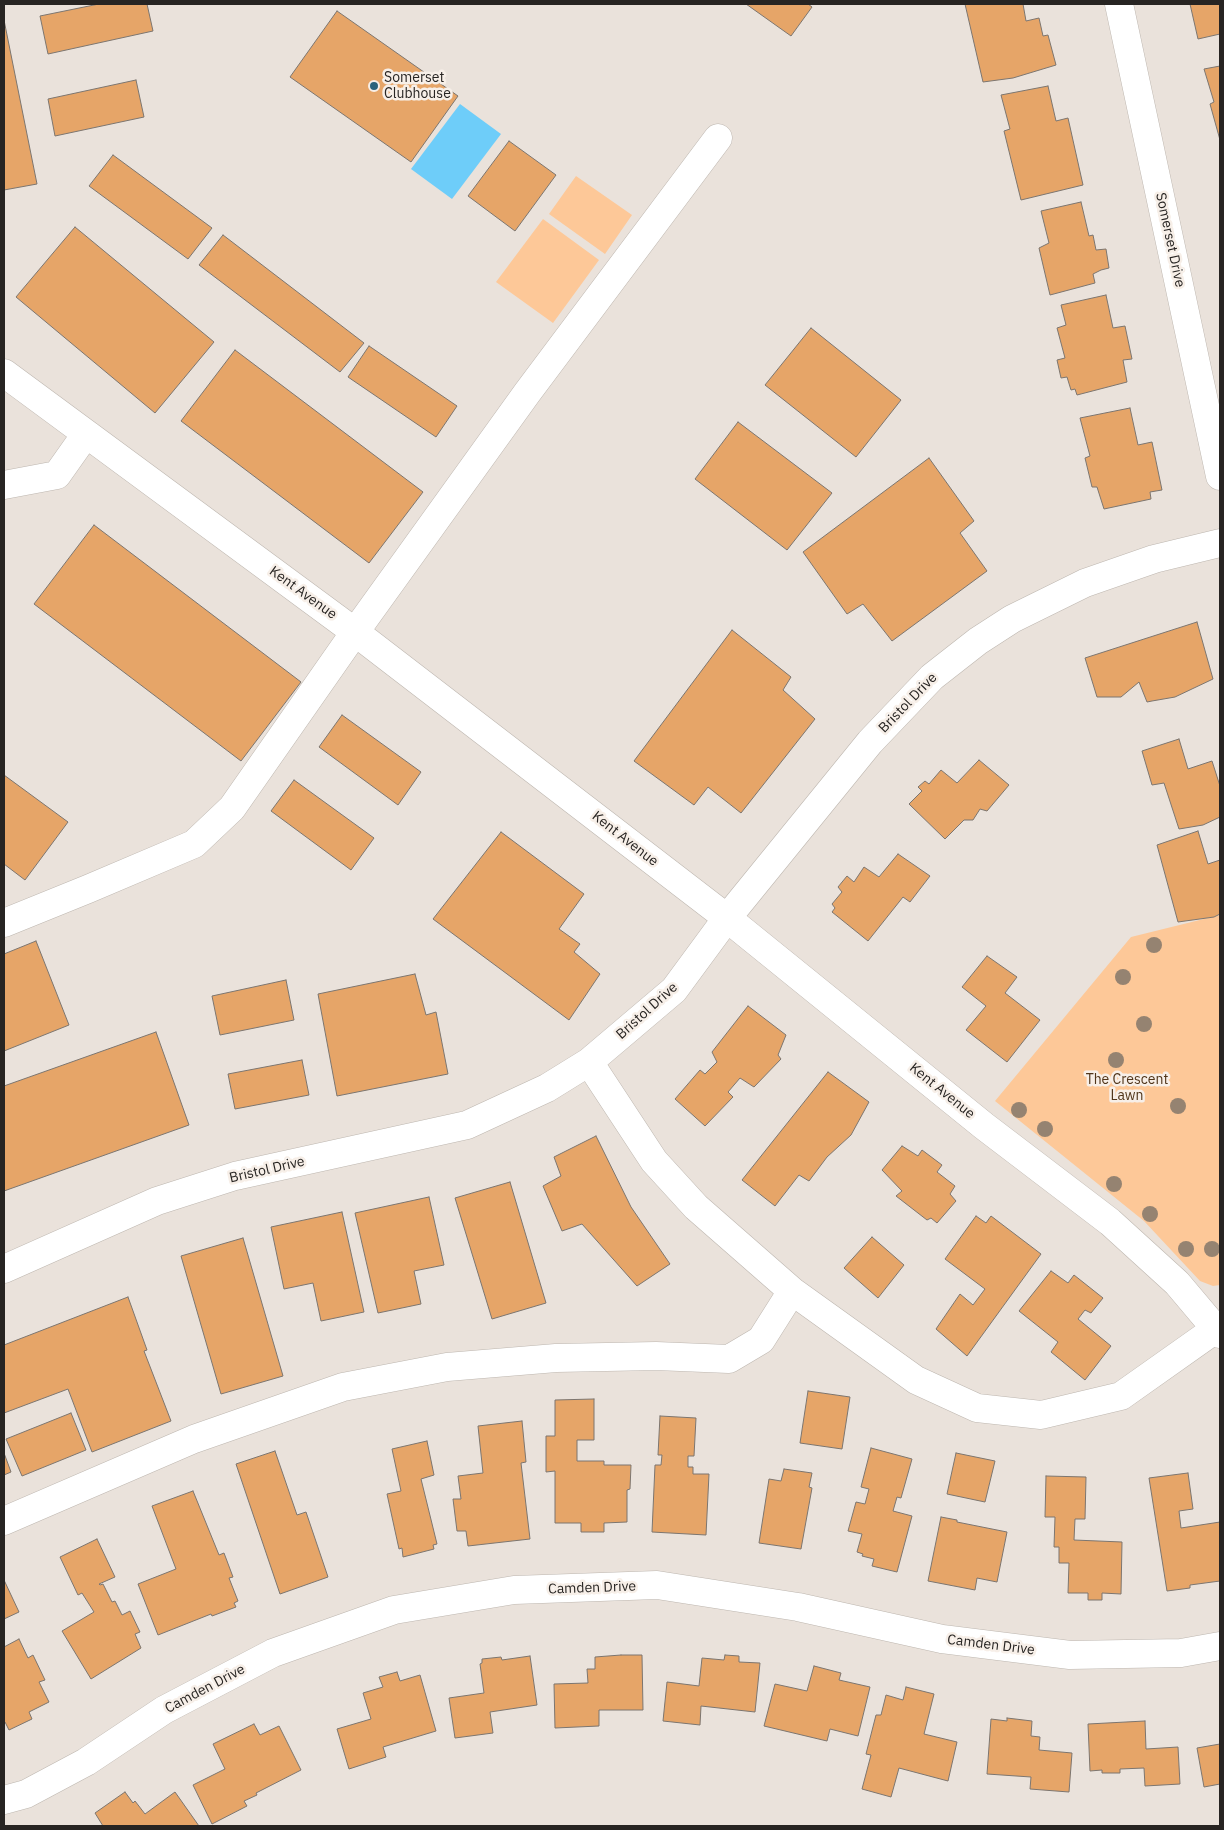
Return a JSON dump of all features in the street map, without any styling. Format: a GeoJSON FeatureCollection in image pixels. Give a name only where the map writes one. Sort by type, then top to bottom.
{"type":"FeatureCollection","features":[{"type":"Feature","properties":{"kind":"street","name":"Somerset Drive"},"geometry":{"type":"LineString","coordinates":[[1119,4],[1220,476]]}},
{"type":"Feature","properties":{"kind":"street"},"geometry":{"type":"LineString","coordinates":[[4,923],[194,844],[232,808],[355,632],[527,393],[718,138]]}},
{"type":"Feature","properties":{"kind":"street","name":"Kent Avenue"},"geometry":{"type":"LineString","coordinates":[[4,373],[355,632],[727,918],[984,1126],[1110,1222],[1177,1283],[1219,1330]]}},
{"type":"Feature","properties":{"kind":"street"},"geometry":{"type":"LineString","coordinates":[[4,485],[56,475],[86,434]]}},
{"type":"Feature","properties":{"kind":"street","name":"Bristol Drive"},"geometry":{"type":"LineString","coordinates":[[4,1269],[103,1223],[157,1201],[235,1176],[468,1125],[547,1088],[589,1062],[674,990],[727,918],[870,742],[932,677],[978,641],[1012,619],[1085,583],[1154,559],[1220,543]]}},
{"type":"Feature","properties":{"kind":"street"},"geometry":{"type":"LineString","coordinates":[[589,1062],[654,1161],[696,1206],[792,1291],[916,1380],[977,1408],[1041,1415],[1121,1396],[1219,1330]]}},
{"type":"Feature","properties":{"kind":"street"},"geometry":{"type":"LineString","coordinates":[[4,1521],[194,1438],[343,1387],[447,1367],[556,1358],[656,1356],[729,1359],[761,1340],[792,1291]]}},
{"type":"Feature","properties":{"kind":"street","name":"Camden Drive"},"geometry":{"type":"LineString","coordinates":[[4,1800],[26,1794],[86,1762],[164,1710],[273,1652],[394,1610],[514,1590],[656,1586],[798,1607],[942,1639],[1070,1655],[1181,1653],[1220,1646]]}},
{"type":"Feature","properties":{"kind":"green space"},"geometry":{"type":"Polygon","coordinates":[[[576,176],[632,215],[605,254],[549,214],[576,176]]]}},
{"type":"Feature","properties":{"kind":"green space"},"geometry":{"type":"Polygon","coordinates":[[[543,219],[599,260],[553,323],[496,282],[543,219]]]}},
{"type":"Feature","properties":{"kind":"green space","name":"The Crescent Lawn"},"geometry":{"type":"Polygon","coordinates":[[[1220,915],[1220,1285],[1213,1286],[1200,1281],[1144,1221],[995,1101],[1131,937],[1220,915]]]}},
{"type":"Feature","properties":{"kind":"water"},"geometry":{"type":"Polygon","coordinates":[[[460,104],[501,134],[452,199],[411,169],[460,104]]]}},
{"type":"Feature","properties":{"kind":"building"},"geometry":{"type":"Polygon","coordinates":[[[99,4],[147,4],[153,31],[48,54],[40,16],[99,4]]]}},
{"type":"Feature","properties":{"kind":"building"},"geometry":{"type":"Polygon","coordinates":[[[746,4],[808,4],[812,7],[791,36],[746,4]]]}},
{"type":"Feature","properties":{"kind":"building"},"geometry":{"type":"Polygon","coordinates":[[[965,4],[1023,4],[1026,21],[1039,18],[1043,36],[1048,35],[1056,65],[1013,78],[983,82],[965,4]]]}},
{"type":"Feature","properties":{"kind":"building"},"geometry":{"type":"Polygon","coordinates":[[[1190,4],[1220,4],[1220,34],[1198,39],[1190,4]]]}},
{"type":"Feature","properties":{"kind":"building","name":"Somerset Clubhouse"},"geometry":{"type":"Polygon","coordinates":[[[337,11],[458,96],[411,162],[290,77],[337,11]]]}},
{"type":"Feature","properties":{"kind":"building"},"geometry":{"type":"Polygon","coordinates":[[[4,20],[37,184],[4,190],[4,20]]]}},
{"type":"Feature","properties":{"kind":"building"},"geometry":{"type":"Polygon","coordinates":[[[1220,66],[1220,140],[1210,104],[1214,102],[1204,69],[1220,66]]]}},
{"type":"Feature","properties":{"kind":"building"},"geometry":{"type":"Polygon","coordinates":[[[136,80],[144,117],[55,136],[48,99],[136,80]]]}},
{"type":"Feature","properties":{"kind":"building"},"geometry":{"type":"Polygon","coordinates":[[[1048,86],[1056,121],[1068,118],[1083,185],[1021,200],[1004,131],[1010,129],[1001,95],[1048,86]]]}},
{"type":"Feature","properties":{"kind":"building"},"geometry":{"type":"Polygon","coordinates":[[[509,141],[556,175],[515,231],[468,196],[509,141]]]}},
{"type":"Feature","properties":{"kind":"building"},"geometry":{"type":"Polygon","coordinates":[[[113,155],[212,228],[188,259],[89,186],[113,155]]]}},
{"type":"Feature","properties":{"kind":"building"},"geometry":{"type":"Polygon","coordinates":[[[1081,202],[1089,236],[1093,235],[1096,250],[1106,249],[1109,268],[1093,274],[1095,283],[1050,295],[1039,248],[1049,243],[1041,211],[1081,202]]]}},
{"type":"Feature","properties":{"kind":"building"},"geometry":{"type":"Polygon","coordinates":[[[75,227],[214,342],[155,413],[16,297],[75,227]]]}},
{"type":"Feature","properties":{"kind":"building"},"geometry":{"type":"Polygon","coordinates":[[[223,235],[364,343],[340,372],[199,265],[223,235]]]}},
{"type":"Feature","properties":{"kind":"building"},"geometry":{"type":"Polygon","coordinates":[[[1106,295],[1113,328],[1125,326],[1132,359],[1123,360],[1127,382],[1077,395],[1075,389],[1071,390],[1067,377],[1061,378],[1057,360],[1065,358],[1057,328],[1066,325],[1061,305],[1106,295]]]}},
{"type":"Feature","properties":{"kind":"building"},"geometry":{"type":"Polygon","coordinates":[[[811,328],[901,400],[856,457],[765,385],[811,328]]]}},
{"type":"Feature","properties":{"kind":"building"},"geometry":{"type":"Polygon","coordinates":[[[369,346],[457,406],[436,437],[348,377],[369,346]]]}},
{"type":"Feature","properties":{"kind":"building"},"geometry":{"type":"Polygon","coordinates":[[[235,350],[423,492],[369,563],[181,421],[235,350]]]}},
{"type":"Feature","properties":{"kind":"building"},"geometry":{"type":"Polygon","coordinates":[[[1130,408],[1138,445],[1152,442],[1162,490],[1150,492],[1151,499],[1104,509],[1097,487],[1092,487],[1085,458],[1090,456],[1080,418],[1130,408]]]}},
{"type":"Feature","properties":{"kind":"building"},"geometry":{"type":"Polygon","coordinates":[[[738,422],[832,493],[787,550],[695,479],[738,422]]]}},
{"type":"Feature","properties":{"kind":"building"},"geometry":{"type":"Polygon","coordinates":[[[929,458],[974,521],[960,533],[987,571],[892,641],[863,604],[847,614],[803,552],[929,458]]]}},
{"type":"Feature","properties":{"kind":"building"},"geometry":{"type":"Polygon","coordinates":[[[94,525],[301,682],[241,761],[34,604],[94,525]]]}},
{"type":"Feature","properties":{"kind":"building"},"geometry":{"type":"Polygon","coordinates":[[[1197,622],[1213,679],[1175,697],[1147,702],[1139,682],[1121,697],[1097,697],[1085,658],[1197,622]]]}},
{"type":"Feature","properties":{"kind":"building"},"geometry":{"type":"Polygon","coordinates":[[[732,630],[791,677],[783,690],[815,719],[741,813],[708,787],[694,805],[634,761],[732,630]]]}},
{"type":"Feature","properties":{"kind":"building"},"geometry":{"type":"Polygon","coordinates":[[[342,715],[421,772],[398,805],[319,747],[342,715]]]}},
{"type":"Feature","properties":{"kind":"building"},"geometry":{"type":"Polygon","coordinates":[[[1179,739],[1188,769],[1212,761],[1220,786],[1220,817],[1203,825],[1179,829],[1164,783],[1152,785],[1142,751],[1179,739]]]}},
{"type":"Feature","properties":{"kind":"building"},"geometry":{"type":"Polygon","coordinates":[[[979,760],[1009,785],[987,811],[980,809],[973,820],[964,820],[945,839],[909,804],[922,791],[918,787],[925,781],[929,784],[941,770],[957,783],[979,760]]]}},
{"type":"Feature","properties":{"kind":"building"},"geometry":{"type":"Polygon","coordinates":[[[4,775],[68,822],[25,880],[4,864],[4,775]]]}},
{"type":"Feature","properties":{"kind":"building"},"geometry":{"type":"Polygon","coordinates":[[[294,780],[374,838],[351,870],[271,811],[294,780]]]}},
{"type":"Feature","properties":{"kind":"building"},"geometry":{"type":"Polygon","coordinates":[[[1198,831],[1208,864],[1220,860],[1220,914],[1214,917],[1178,922],[1157,845],[1198,831]]]}},
{"type":"Feature","properties":{"kind":"building"},"geometry":{"type":"Polygon","coordinates":[[[501,832],[584,894],[559,929],[580,944],[574,952],[600,974],[569,1020],[433,919],[501,832]]]}},
{"type":"Feature","properties":{"kind":"building"},"geometry":{"type":"Polygon","coordinates":[[[898,854],[930,876],[910,902],[903,897],[868,941],[832,912],[835,908],[832,904],[842,892],[838,887],[847,876],[854,882],[864,867],[879,877],[898,854]]]}},
{"type":"Feature","properties":{"kind":"building"},"geometry":{"type":"Polygon","coordinates":[[[36,941],[69,1025],[4,1051],[4,954],[36,941]]]}},
{"type":"Feature","properties":{"kind":"building"},"geometry":{"type":"Polygon","coordinates":[[[987,956],[1017,977],[1005,993],[1040,1020],[1007,1062],[966,1030],[986,1006],[962,987],[987,956]]]}},
{"type":"Feature","properties":{"kind":"building"},"geometry":{"type":"Polygon","coordinates":[[[415,974],[426,1015],[436,1012],[448,1074],[337,1096],[318,994],[415,974]]]}},
{"type":"Feature","properties":{"kind":"building"},"geometry":{"type":"Polygon","coordinates":[[[286,980],[294,1020],[220,1035],[212,996],[286,980]]]}},
{"type":"Feature","properties":{"kind":"building"},"geometry":{"type":"Polygon","coordinates":[[[748,1006],[786,1035],[778,1055],[781,1059],[754,1087],[740,1078],[728,1092],[733,1097],[705,1126],[675,1099],[700,1070],[705,1074],[717,1062],[712,1052],[748,1006]]]}},
{"type":"Feature","properties":{"kind":"building"},"geometry":{"type":"Polygon","coordinates":[[[156,1032],[189,1125],[4,1191],[4,1086],[156,1032]]]}},
{"type":"Feature","properties":{"kind":"building"},"geometry":{"type":"Polygon","coordinates":[[[302,1060],[309,1095],[235,1109],[228,1074],[302,1060]]]}},
{"type":"Feature","properties":{"kind":"building"},"geometry":{"type":"Polygon","coordinates":[[[828,1072],[869,1102],[851,1135],[827,1157],[809,1181],[799,1175],[775,1206],[742,1180],[828,1072]]]}},
{"type":"Feature","properties":{"kind":"building"},"geometry":{"type":"Polygon","coordinates":[[[596,1136],[631,1207],[670,1264],[637,1286],[582,1224],[562,1231],[543,1186],[561,1176],[554,1157],[596,1136]]]}},
{"type":"Feature","properties":{"kind":"building"},"geometry":{"type":"Polygon","coordinates":[[[902,1146],[918,1156],[922,1150],[942,1165],[937,1172],[955,1186],[950,1194],[956,1201],[937,1223],[931,1218],[927,1220],[896,1196],[902,1191],[882,1170],[902,1146]]]}},
{"type":"Feature","properties":{"kind":"building"},"geometry":{"type":"Polygon","coordinates":[[[510,1182],[546,1303],[492,1319],[455,1198],[510,1182]]]}},
{"type":"Feature","properties":{"kind":"building"},"geometry":{"type":"Polygon","coordinates":[[[429,1197],[444,1265],[414,1271],[421,1304],[378,1313],[355,1213],[429,1197]]]}},
{"type":"Feature","properties":{"kind":"building"},"geometry":{"type":"Polygon","coordinates":[[[342,1212],[364,1312],[321,1321],[313,1283],[284,1289],[271,1227],[342,1212]]]}},
{"type":"Feature","properties":{"kind":"building"},"geometry":{"type":"Polygon","coordinates":[[[976,1216],[986,1223],[991,1216],[1041,1254],[967,1356],[936,1329],[960,1294],[973,1305],[985,1289],[945,1259],[976,1216]]]}},
{"type":"Feature","properties":{"kind":"building"},"geometry":{"type":"Polygon","coordinates":[[[872,1237],[904,1265],[878,1298],[844,1268],[872,1237]]]}},
{"type":"Feature","properties":{"kind":"building"},"geometry":{"type":"Polygon","coordinates":[[[243,1238],[283,1376],[221,1394],[181,1256],[243,1238]]]}},
{"type":"Feature","properties":{"kind":"building"},"geometry":{"type":"Polygon","coordinates":[[[1051,1271],[1068,1283],[1074,1275],[1103,1298],[1091,1313],[1085,1310],[1078,1319],[1111,1346],[1085,1380],[1051,1352],[1058,1342],[1019,1311],[1051,1271]]]}},
{"type":"Feature","properties":{"kind":"building"},"geometry":{"type":"Polygon","coordinates":[[[128,1297],[147,1350],[144,1351],[171,1421],[92,1452],[68,1389],[4,1413],[4,1345],[128,1297]]]}},
{"type":"Feature","properties":{"kind":"building"},"geometry":{"type":"Polygon","coordinates":[[[808,1391],[850,1397],[842,1449],[800,1443],[808,1391]]]}},
{"type":"Feature","properties":{"kind":"building"},"geometry":{"type":"Polygon","coordinates":[[[594,1399],[594,1440],[577,1440],[577,1461],[604,1461],[604,1465],[631,1465],[630,1489],[627,1490],[627,1522],[604,1523],[604,1532],[581,1532],[581,1523],[555,1523],[555,1471],[546,1472],[546,1436],[555,1436],[555,1400],[594,1399]]]}},
{"type":"Feature","properties":{"kind":"building"},"geometry":{"type":"Polygon","coordinates":[[[71,1413],[86,1450],[22,1476],[6,1439],[71,1413]]]}},
{"type":"Feature","properties":{"kind":"building"},"geometry":{"type":"Polygon","coordinates":[[[660,1416],[696,1418],[694,1456],[688,1456],[688,1467],[693,1467],[693,1474],[709,1474],[706,1535],[652,1532],[655,1465],[661,1465],[662,1455],[658,1455],[660,1416]]]}},
{"type":"Feature","properties":{"kind":"building"},"geometry":{"type":"Polygon","coordinates":[[[522,1421],[526,1462],[521,1463],[530,1539],[468,1546],[466,1531],[457,1531],[453,1499],[461,1499],[458,1476],[483,1473],[478,1426],[522,1421]]]}},
{"type":"Feature","properties":{"kind":"building"},"geometry":{"type":"Polygon","coordinates":[[[427,1441],[434,1475],[421,1479],[437,1544],[433,1545],[434,1549],[403,1557],[402,1548],[399,1549],[387,1494],[401,1491],[392,1449],[427,1441]]]}},
{"type":"Feature","properties":{"kind":"building"},"geometry":{"type":"Polygon","coordinates":[[[871,1448],[912,1459],[901,1498],[897,1497],[893,1511],[912,1516],[897,1572],[872,1566],[874,1559],[862,1556],[863,1554],[857,1552],[862,1534],[848,1531],[856,1502],[865,1504],[869,1489],[861,1487],[871,1448]]]}},
{"type":"Feature","properties":{"kind":"building"},"geometry":{"type":"Polygon","coordinates":[[[275,1451],[297,1515],[306,1512],[328,1577],[280,1594],[236,1464],[275,1451]]]}},
{"type":"Feature","properties":{"kind":"building"},"geometry":{"type":"Polygon","coordinates":[[[4,1453],[11,1472],[4,1475],[4,1453]]]}},
{"type":"Feature","properties":{"kind":"building"},"geometry":{"type":"Polygon","coordinates":[[[956,1453],[995,1461],[985,1502],[947,1494],[956,1453]]]}},
{"type":"Feature","properties":{"kind":"building"},"geometry":{"type":"Polygon","coordinates":[[[784,1469],[812,1473],[809,1487],[812,1488],[801,1549],[759,1543],[769,1479],[781,1481],[784,1469]]]}},
{"type":"Feature","properties":{"kind":"building"},"geometry":{"type":"Polygon","coordinates":[[[1188,1473],[1193,1509],[1179,1511],[1181,1528],[1220,1522],[1220,1581],[1190,1585],[1190,1588],[1167,1591],[1149,1478],[1188,1473]]]}},
{"type":"Feature","properties":{"kind":"building"},"geometry":{"type":"Polygon","coordinates":[[[1046,1476],[1086,1477],[1085,1519],[1075,1519],[1074,1540],[1122,1542],[1121,1594],[1102,1593],[1102,1600],[1088,1600],[1088,1593],[1068,1593],[1069,1563],[1059,1563],[1059,1547],[1054,1547],[1055,1517],[1045,1517],[1046,1476]]]}},
{"type":"Feature","properties":{"kind":"building"},"geometry":{"type":"Polygon","coordinates":[[[193,1491],[219,1555],[224,1553],[233,1577],[229,1578],[238,1601],[234,1603],[236,1607],[212,1616],[211,1614],[158,1635],[138,1584],[176,1569],[152,1506],[193,1491]]]}},
{"type":"Feature","properties":{"kind":"building"},"geometry":{"type":"Polygon","coordinates":[[[941,1517],[1007,1532],[997,1582],[977,1578],[975,1590],[928,1581],[941,1517]]]}},
{"type":"Feature","properties":{"kind":"building"},"geometry":{"type":"Polygon","coordinates":[[[97,1539],[115,1577],[99,1584],[103,1584],[112,1602],[115,1601],[122,1615],[130,1611],[140,1632],[135,1634],[141,1648],[91,1679],[62,1631],[94,1612],[82,1593],[78,1595],[60,1557],[97,1539]]]}},
{"type":"Feature","properties":{"kind":"building"},"geometry":{"type":"Polygon","coordinates":[[[4,1580],[19,1612],[4,1619],[4,1580]]]}},
{"type":"Feature","properties":{"kind":"building"},"geometry":{"type":"Polygon","coordinates":[[[19,1639],[28,1658],[33,1655],[45,1680],[39,1682],[49,1702],[29,1712],[32,1719],[9,1730],[4,1722],[4,1647],[19,1639]]]}},
{"type":"Feature","properties":{"kind":"building"},"geometry":{"type":"Polygon","coordinates":[[[642,1655],[643,1710],[599,1710],[599,1726],[555,1728],[554,1684],[588,1683],[587,1669],[595,1669],[595,1657],[642,1655]]]}},
{"type":"Feature","properties":{"kind":"building"},"geometry":{"type":"Polygon","coordinates":[[[725,1655],[739,1656],[739,1662],[760,1663],[755,1712],[701,1706],[700,1725],[663,1721],[667,1682],[699,1686],[702,1658],[724,1660],[725,1655]]]}},
{"type":"Feature","properties":{"kind":"building"},"geometry":{"type":"Polygon","coordinates":[[[530,1656],[537,1705],[490,1712],[493,1733],[455,1738],[449,1698],[484,1693],[480,1664],[482,1659],[501,1657],[502,1660],[530,1656]]]}},
{"type":"Feature","properties":{"kind":"building"},"geometry":{"type":"Polygon","coordinates":[[[814,1666],[841,1673],[839,1680],[870,1687],[858,1736],[830,1729],[827,1741],[764,1726],[775,1684],[807,1691],[814,1666]]]}},
{"type":"Feature","properties":{"kind":"building"},"geometry":{"type":"Polygon","coordinates":[[[397,1672],[400,1681],[420,1675],[436,1731],[383,1747],[386,1757],[349,1769],[337,1729],[371,1719],[363,1693],[383,1687],[379,1677],[397,1672]]]}},
{"type":"Feature","properties":{"kind":"building"},"geometry":{"type":"Polygon","coordinates":[[[906,1687],[934,1694],[924,1734],[957,1742],[948,1781],[899,1768],[891,1797],[862,1789],[871,1755],[866,1754],[876,1715],[881,1715],[886,1695],[903,1700],[906,1687]]]}},
{"type":"Feature","properties":{"kind":"building"},"geometry":{"type":"Polygon","coordinates":[[[1007,1718],[1032,1721],[1031,1736],[1040,1737],[1039,1750],[1072,1753],[1069,1792],[1030,1789],[1031,1777],[987,1774],[991,1719],[1007,1721],[1007,1718]]]}},
{"type":"Feature","properties":{"kind":"building"},"geometry":{"type":"Polygon","coordinates":[[[1145,1721],[1146,1749],[1178,1747],[1180,1784],[1145,1786],[1144,1768],[1120,1769],[1120,1773],[1102,1773],[1102,1770],[1090,1771],[1088,1724],[1145,1721]]]}},
{"type":"Feature","properties":{"kind":"building"},"geometry":{"type":"Polygon","coordinates":[[[254,1724],[260,1735],[279,1726],[301,1770],[256,1793],[257,1795],[244,1801],[247,1806],[212,1824],[193,1785],[225,1769],[213,1744],[254,1724]]]}},
{"type":"Feature","properties":{"kind":"building"},"geometry":{"type":"Polygon","coordinates":[[[1220,1744],[1220,1784],[1204,1787],[1197,1748],[1220,1744]]]}},
{"type":"Feature","properties":{"kind":"building"},"geometry":{"type":"Polygon","coordinates":[[[125,1792],[145,1814],[175,1792],[199,1826],[103,1826],[95,1813],[125,1792]]]}},
{"type":"Feature","properties":{"kind":"place","name":"Somerset Clubhouse"},"geometry":{"type":"Point","coordinates":[374,86]}}]}
